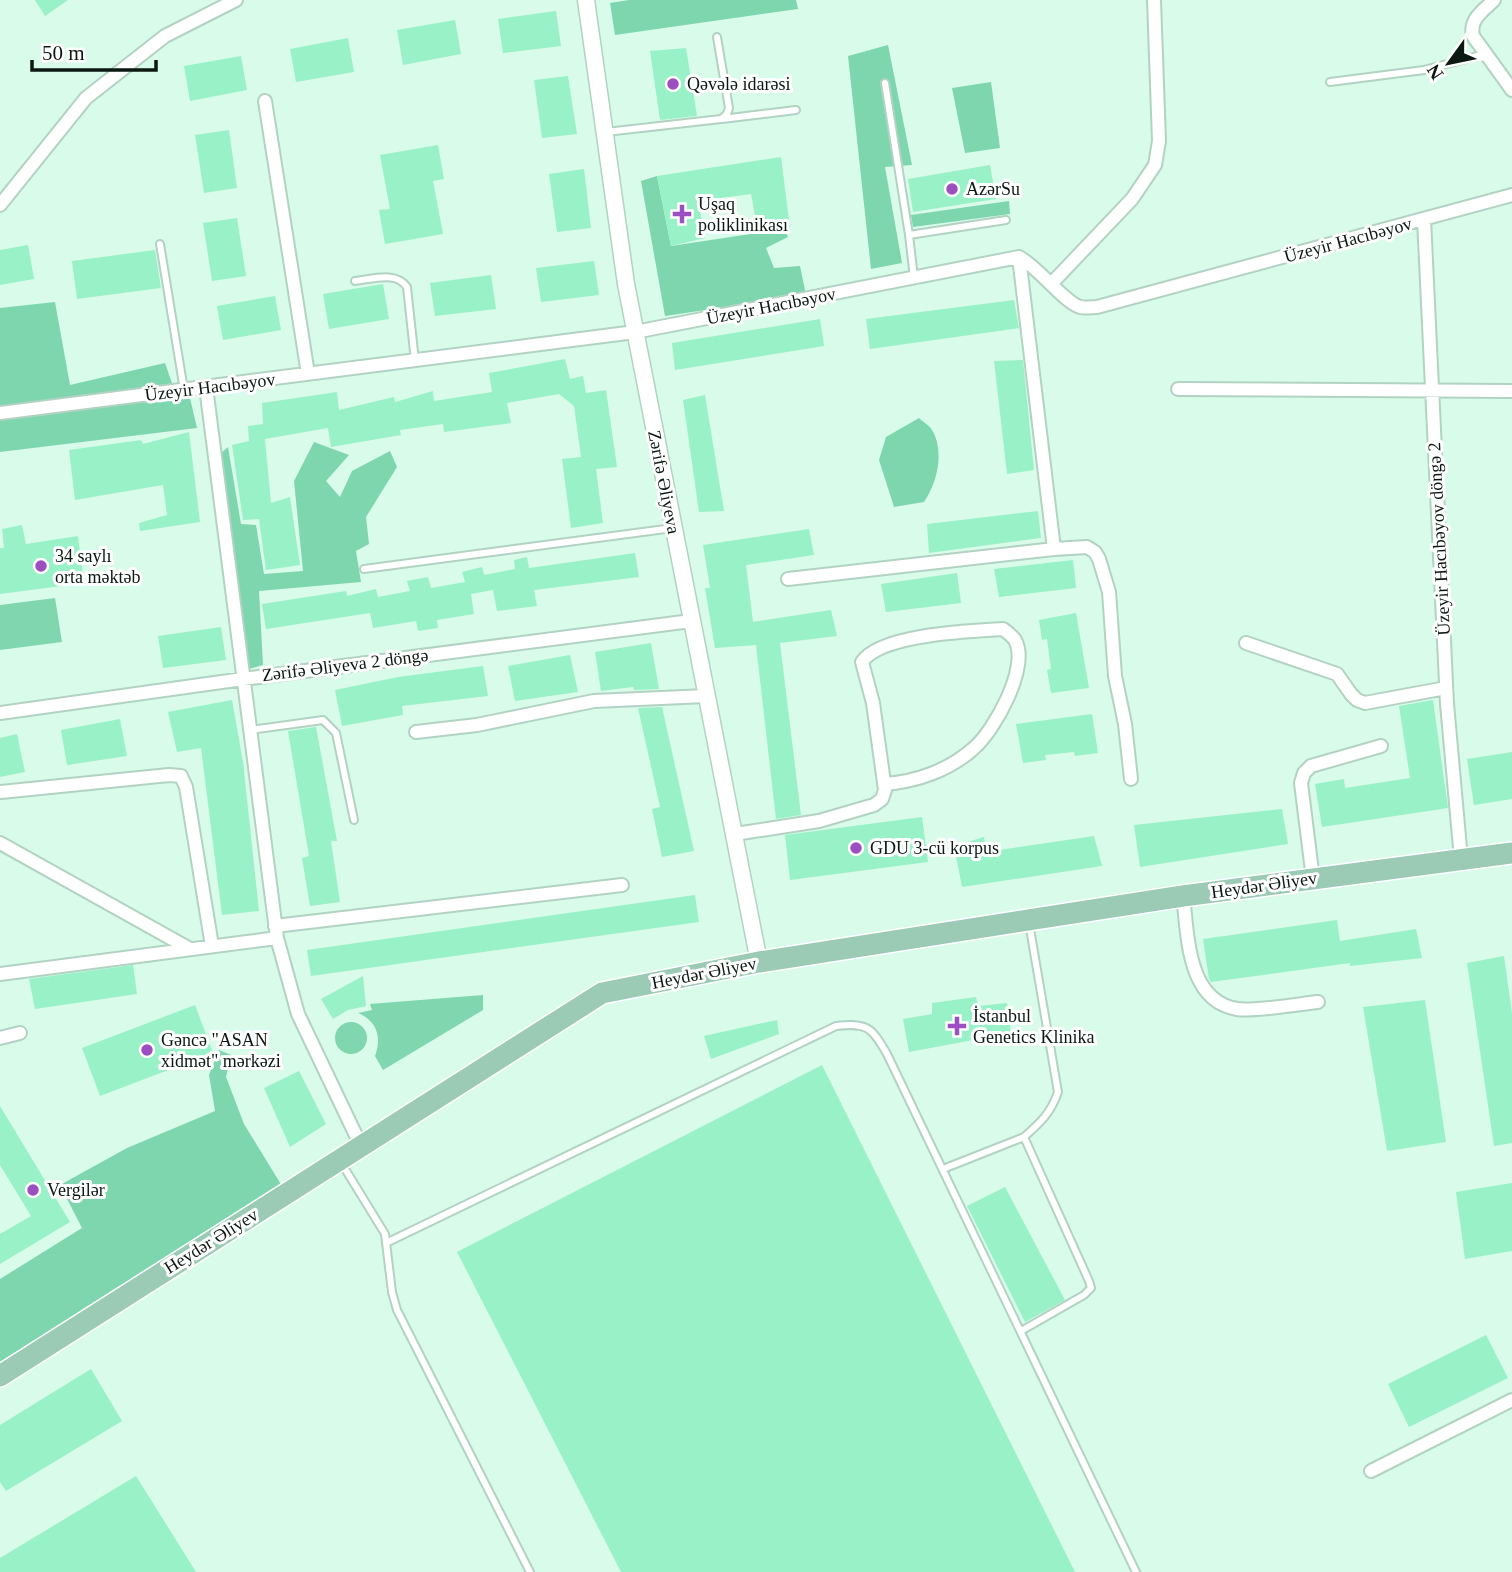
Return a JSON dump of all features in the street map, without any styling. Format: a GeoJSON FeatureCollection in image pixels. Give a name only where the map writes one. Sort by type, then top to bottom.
{"type":"FeatureCollection","features":[{"type":"Feature","properties":{"kind":"main road","name":"Heydər Əliyev"},"geometry":{"type":"LineString","coordinates":[[0,1376],[601,993],[759,962],[1183,896],[1512,853]]}},
{"type":"Feature","properties":{"kind":"street"},"geometry":{"type":"LineString","coordinates":[[0,205],[86,98],[165,36],[236,0]]}},
{"type":"Feature","properties":{"kind":"street","name":"Zərifə Əliyeva"},"geometry":{"type":"LineString","coordinates":[[586,0],[626,284],[759,962]]}},
{"type":"Feature","properties":{"kind":"street"},"geometry":{"type":"LineString","coordinates":[[1051,284],[1132,199],[1155,165],[1159,141],[1154,0]]}},
{"type":"Feature","properties":{"kind":"street"},"geometry":{"type":"LineString","coordinates":[[1494,0],[1474,19],[1471,27],[1473,36],[1512,90]]}},
{"type":"Feature","properties":{"kind":"street"},"geometry":{"type":"LineString","coordinates":[[265,101],[308,374]]}},
{"type":"Feature","properties":{"kind":"street","name":"Üzeyir Hacıbəyov"},"geometry":{"type":"LineString","coordinates":[[0,414],[635,332],[1020,257],[1040,271],[1078,307],[1097,307],[1512,195]]}},
{"type":"Feature","properties":{"kind":"street","name":"Üzeyir Hacıbəyov döngə 2"},"geometry":{"type":"LineString","coordinates":[[1424,219],[1446,688],[1461,859]]}},
{"type":"Feature","properties":{"kind":"street"},"geometry":{"type":"LineString","coordinates":[[1020,257],[1054,550]]}},
{"type":"Feature","properties":{"kind":"street"},"geometry":{"type":"LineString","coordinates":[[206,387],[276,932],[299,1014],[361,1146]]}},
{"type":"Feature","properties":{"kind":"street"},"geometry":{"type":"LineString","coordinates":[[1178,389],[1512,391]]}},
{"type":"Feature","properties":{"kind":"street"},"geometry":{"type":"LineString","coordinates":[[788,579],[1087,547],[1095,552],[1099,559],[1109,593],[1115,676],[1125,724],[1131,779]]}},
{"type":"Feature","properties":{"kind":"street","name":"Zərifə Əliyeva 2 döngə"},"geometry":{"type":"LineString","coordinates":[[0,713],[243,678],[691,621]]}},
{"type":"Feature","properties":{"kind":"street"},"geometry":{"type":"LineString","coordinates":[[735,834],[819,821],[874,805],[882,799],[884,784],[873,703],[862,662],[867,654],[891,642],[1003,629],[1015,640],[1015,677],[1005,705],[976,747],[932,773],[906,783],[884,784]]}},
{"type":"Feature","properties":{"kind":"street"},"geometry":{"type":"LineString","coordinates":[[1247,643],[1337,674],[1351,694],[1365,703],[1446,688]]}},
{"type":"Feature","properties":{"kind":"street"},"geometry":{"type":"LineString","coordinates":[[416,732],[477,725],[594,701],[706,696]]}},
{"type":"Feature","properties":{"kind":"street"},"geometry":{"type":"LineString","coordinates":[[1313,879],[1301,783],[1304,773],[1311,766],[1381,746]]}},
{"type":"Feature","properties":{"kind":"street"},"geometry":{"type":"LineString","coordinates":[[1,792],[181,776],[186,786],[212,946]]}},
{"type":"Feature","properties":{"kind":"street"},"geometry":{"type":"LineString","coordinates":[[0,843],[190,949]]}},
{"type":"Feature","properties":{"kind":"street"},"geometry":{"type":"LineString","coordinates":[[0,974],[212,946],[276,932],[622,884]]}},
{"type":"Feature","properties":{"kind":"street"},"geometry":{"type":"LineString","coordinates":[[1183,896],[1192,960],[1203,989],[1218,1003],[1238,1010],[1318,1002]]}},
{"type":"Feature","properties":{"kind":"street"},"geometry":{"type":"LineString","coordinates":[[0,1038],[20,1032]]}},
{"type":"Feature","properties":{"kind":"street"},"geometry":{"type":"LineString","coordinates":[[1371,1471],[1512,1400]]}},
{"type":"Feature","properties":{"kind":"lane"},"geometry":{"type":"LineString","coordinates":[[717,37],[729,108],[721,119]]}},
{"type":"Feature","properties":{"kind":"lane"},"geometry":{"type":"LineString","coordinates":[[1329,82],[1424,70],[1485,54]]}},
{"type":"Feature","properties":{"kind":"lane"},"geometry":{"type":"LineString","coordinates":[[885,83],[914,278]]}},
{"type":"Feature","properties":{"kind":"lane"},"geometry":{"type":"LineString","coordinates":[[604,132],[796,110]]}},
{"type":"Feature","properties":{"kind":"lane"},"geometry":{"type":"LineString","coordinates":[[909,234],[1006,220]]}},
{"type":"Feature","properties":{"kind":"lane"},"geometry":{"type":"LineString","coordinates":[[160,244],[184,390]]}},
{"type":"Feature","properties":{"kind":"lane"},"geometry":{"type":"LineString","coordinates":[[355,281],[393,277],[402,279],[407,287],[415,360]]}},
{"type":"Feature","properties":{"kind":"lane"},"geometry":{"type":"LineString","coordinates":[[364,569],[673,528]]}},
{"type":"Feature","properties":{"kind":"lane"},"geometry":{"type":"LineString","coordinates":[[250,730],[323,720],[336,733],[354,820]]}},
{"type":"Feature","properties":{"kind":"lane"},"geometry":{"type":"LineString","coordinates":[[943,1169],[1024,1137],[1053,1107],[1058,1092],[1028,920]]}},
{"type":"Feature","properties":{"kind":"lane"},"geometry":{"type":"LineString","coordinates":[[386,1243],[836,1026],[859,1024],[876,1036],[943,1169],[1136,1572]]}},
{"type":"Feature","properties":{"kind":"lane"},"geometry":{"type":"LineString","coordinates":[[1021,1331],[1091,1289],[1090,1280],[1024,1137]]}},
{"type":"Feature","properties":{"kind":"lane"},"geometry":{"type":"LineString","coordinates":[[339,1160],[385,1234],[392,1292],[397,1310],[530,1572]]}},
{"type":"Feature","properties":{"kind":"green space"},"geometry":{"type":"Polygon","coordinates":[[[629,0],[796,0],[798,9],[615,35],[610,3],[629,0]]]}},
{"type":"Feature","properties":{"kind":"green space"},"geometry":{"type":"Polygon","coordinates":[[[888,45],[912,165],[885,167],[902,263],[871,269],[848,56],[888,45]]]}},
{"type":"Feature","properties":{"kind":"green space"},"geometry":{"type":"Polygon","coordinates":[[[991,82],[1000,148],[965,153],[952,88],[991,82]]]}},
{"type":"Feature","properties":{"kind":"green space"},"geometry":{"type":"Polygon","coordinates":[[[657,176],[671,246],[784,229],[788,237],[766,248],[774,268],[800,266],[806,295],[665,316],[641,181],[657,176]]]}},
{"type":"Feature","properties":{"kind":"green space"},"geometry":{"type":"Polygon","coordinates":[[[1009,201],[1010,214],[913,227],[911,215],[1009,201]]]}},
{"type":"Feature","properties":{"kind":"green space"},"geometry":{"type":"Polygon","coordinates":[[[55,302],[70,385],[165,363],[173,386],[0,407],[0,308],[55,302]]]}},
{"type":"Feature","properties":{"kind":"green space"},"geometry":{"type":"Polygon","coordinates":[[[189,394],[197,428],[0,452],[0,419],[189,394]]]}},
{"type":"Feature","properties":{"kind":"green space"},"geometry":{"type":"Polygon","coordinates":[[[919,418],[931,428],[936,439],[939,457],[936,477],[924,502],[894,507],[879,460],[886,437],[919,418]]]}},
{"type":"Feature","properties":{"kind":"green space"},"geometry":{"type":"Polygon","coordinates":[[[314,442],[349,455],[326,481],[340,497],[352,471],[390,451],[397,467],[366,517],[369,544],[356,551],[361,582],[259,591],[263,665],[249,669],[220,454],[228,447],[241,524],[256,525],[264,574],[303,571],[294,481],[314,442]]]}},
{"type":"Feature","properties":{"kind":"green space"},"geometry":{"type":"Polygon","coordinates":[[[55,598],[62,642],[0,650],[0,605],[55,598]]]}},
{"type":"Feature","properties":{"kind":"green space"},"geometry":{"type":"Polygon","coordinates":[[[483,995],[483,1010],[383,1070],[375,1056],[378,1036],[374,1025],[358,1013],[372,1010],[370,1004],[483,995]]]}},
{"type":"Feature","properties":{"kind":"green space"},"geometry":{"type":"Polygon","coordinates":[[[351,1022],[362,1027],[367,1038],[362,1049],[351,1054],[340,1049],[335,1038],[340,1027],[351,1022]]]}},
{"type":"Feature","properties":{"kind":"green space"},"geometry":{"type":"Polygon","coordinates":[[[219,1050],[231,1055],[226,1077],[244,1124],[282,1186],[0,1362],[0,1279],[82,1228],[60,1185],[127,1148],[215,1111],[209,1075],[219,1050]]]}},
{"type":"Feature","properties":{"kind":"building"},"geometry":{"type":"Polygon","coordinates":[[[35,0],[68,0],[45,16],[35,0]]]}},
{"type":"Feature","properties":{"kind":"building"},"geometry":{"type":"Polygon","coordinates":[[[556,11],[561,46],[503,53],[498,19],[556,11]]]}},
{"type":"Feature","properties":{"kind":"building"},"geometry":{"type":"Polygon","coordinates":[[[455,20],[461,54],[403,65],[397,30],[455,20]]]}},
{"type":"Feature","properties":{"kind":"building"},"geometry":{"type":"Polygon","coordinates":[[[348,38],[354,72],[296,82],[290,49],[348,38]]]}},
{"type":"Feature","properties":{"kind":"building","name":"Qəvələ idarəsi"},"geometry":{"type":"Polygon","coordinates":[[[686,48],[697,116],[660,120],[650,51],[686,48]]]}},
{"type":"Feature","properties":{"kind":"building"},"geometry":{"type":"Polygon","coordinates":[[[241,56],[247,90],[190,101],[184,66],[241,56]]]}},
{"type":"Feature","properties":{"kind":"building"},"geometry":{"type":"Polygon","coordinates":[[[568,76],[577,134],[542,138],[534,80],[568,76]]]}},
{"type":"Feature","properties":{"kind":"building"},"geometry":{"type":"Polygon","coordinates":[[[229,130],[237,188],[204,193],[195,135],[229,130]]]}},
{"type":"Feature","properties":{"kind":"building"},"geometry":{"type":"Polygon","coordinates":[[[438,145],[444,179],[433,181],[443,234],[385,244],[379,210],[390,209],[380,155],[438,145]]]}},
{"type":"Feature","properties":{"kind":"building","name":"Uşaq poliklinikası"},"geometry":{"type":"Polygon","coordinates":[[[781,157],[790,228],[758,232],[751,194],[698,201],[705,238],[671,246],[657,176],[781,157]]]}},
{"type":"Feature","properties":{"kind":"building","name":"AzərSu"},"geometry":{"type":"Polygon","coordinates":[[[990,165],[996,199],[913,212],[908,179],[990,165]]]}},
{"type":"Feature","properties":{"kind":"building"},"geometry":{"type":"Polygon","coordinates":[[[584,169],[591,228],[557,232],[549,174],[584,169]]]}},
{"type":"Feature","properties":{"kind":"building"},"geometry":{"type":"Polygon","coordinates":[[[237,218],[246,276],[212,281],[203,223],[237,218]]]}},
{"type":"Feature","properties":{"kind":"building"},"geometry":{"type":"Polygon","coordinates":[[[28,245],[34,279],[0,285],[0,250],[28,245]]]}},
{"type":"Feature","properties":{"kind":"building"},"geometry":{"type":"Polygon","coordinates":[[[155,250],[161,288],[77,299],[72,261],[155,250]]]}},
{"type":"Feature","properties":{"kind":"building"},"geometry":{"type":"Polygon","coordinates":[[[594,261],[599,295],[541,302],[536,268],[594,261]]]}},
{"type":"Feature","properties":{"kind":"building"},"geometry":{"type":"Polygon","coordinates":[[[491,275],[496,309],[435,316],[430,283],[491,275]]]}},
{"type":"Feature","properties":{"kind":"building"},"geometry":{"type":"Polygon","coordinates":[[[383,284],[389,319],[329,329],[323,294],[383,284]]]}},
{"type":"Feature","properties":{"kind":"building"},"geometry":{"type":"Polygon","coordinates":[[[275,296],[281,330],[223,340],[217,306],[275,296]]]}},
{"type":"Feature","properties":{"kind":"building"},"geometry":{"type":"Polygon","coordinates":[[[1014,300],[1019,328],[870,349],[866,319],[1014,300]]]}},
{"type":"Feature","properties":{"kind":"building"},"geometry":{"type":"Polygon","coordinates":[[[820,319],[824,346],[675,370],[672,343],[820,319]]]}},
{"type":"Feature","properties":{"kind":"building"},"geometry":{"type":"Polygon","coordinates":[[[565,359],[570,379],[583,376],[586,393],[606,390],[617,467],[596,469],[603,523],[571,528],[562,459],[581,457],[574,406],[559,394],[507,403],[511,423],[444,432],[443,424],[400,430],[401,435],[331,447],[328,428],[265,439],[271,503],[290,497],[300,565],[266,570],[259,519],[243,520],[232,445],[249,441],[248,426],[263,424],[262,403],[337,392],[339,410],[394,397],[395,402],[433,391],[434,401],[492,392],[489,373],[565,359]]]}},
{"type":"Feature","properties":{"kind":"building"},"geometry":{"type":"Polygon","coordinates":[[[1023,360],[1034,470],[1007,474],[994,361],[1023,360]]]}},
{"type":"Feature","properties":{"kind":"building"},"geometry":{"type":"Polygon","coordinates":[[[705,395],[724,511],[699,512],[683,400],[705,395]]]}},
{"type":"Feature","properties":{"kind":"building"},"geometry":{"type":"Polygon","coordinates":[[[189,432],[200,522],[140,531],[139,523],[167,515],[163,485],[75,500],[69,450],[141,440],[143,444],[189,432]]]}},
{"type":"Feature","properties":{"kind":"building"},"geometry":{"type":"Polygon","coordinates":[[[1038,511],[1041,538],[929,553],[927,524],[1038,511]]]}},
{"type":"Feature","properties":{"kind":"building","name":"34 saylı orta məktəb"},"geometry":{"type":"Polygon","coordinates":[[[22,525],[26,544],[78,536],[84,583],[0,594],[0,548],[4,548],[2,529],[22,525]]]}},
{"type":"Feature","properties":{"kind":"building"},"geometry":{"type":"Polygon","coordinates":[[[809,529],[814,555],[746,565],[753,622],[831,610],[837,636],[780,643],[801,815],[776,819],[756,645],[715,648],[705,588],[710,588],[703,545],[809,529]]]}},
{"type":"Feature","properties":{"kind":"building"},"geometry":{"type":"Polygon","coordinates":[[[635,553],[639,577],[534,590],[537,606],[497,611],[493,590],[471,594],[474,614],[437,620],[438,628],[418,631],[416,621],[373,628],[370,613],[266,629],[262,604],[346,591],[347,596],[376,589],[378,597],[410,591],[407,581],[428,577],[431,588],[465,582],[462,572],[482,567],[484,575],[515,569],[514,560],[527,557],[529,568],[635,553]]]}},
{"type":"Feature","properties":{"kind":"building"},"geometry":{"type":"Polygon","coordinates":[[[1073,560],[1076,588],[999,597],[994,569],[1073,560]]]}},
{"type":"Feature","properties":{"kind":"building"},"geometry":{"type":"Polygon","coordinates":[[[957,573],[961,603],[886,612],[881,584],[957,573]]]}},
{"type":"Feature","properties":{"kind":"building"},"geometry":{"type":"Polygon","coordinates":[[[1076,613],[1089,688],[1051,693],[1047,670],[1051,669],[1047,639],[1042,640],[1039,620],[1076,613]]]}},
{"type":"Feature","properties":{"kind":"building"},"geometry":{"type":"Polygon","coordinates":[[[221,627],[226,660],[163,668],[158,636],[221,627]]]}},
{"type":"Feature","properties":{"kind":"building"},"geometry":{"type":"Polygon","coordinates":[[[651,643],[659,689],[634,690],[633,687],[601,691],[595,652],[651,643]]]}},
{"type":"Feature","properties":{"kind":"building"},"geometry":{"type":"Polygon","coordinates":[[[570,655],[578,692],[515,701],[508,666],[570,655]]]}},
{"type":"Feature","properties":{"kind":"building"},"geometry":{"type":"Polygon","coordinates":[[[483,666],[488,696],[402,706],[403,715],[342,726],[335,690],[398,677],[483,666]]]}},
{"type":"Feature","properties":{"kind":"building"},"geometry":{"type":"Polygon","coordinates":[[[232,700],[243,762],[259,911],[222,915],[201,748],[177,752],[168,712],[232,700]]]}},
{"type":"Feature","properties":{"kind":"building"},"geometry":{"type":"Polygon","coordinates":[[[1433,700],[1448,808],[1322,827],[1315,784],[1344,779],[1345,788],[1410,778],[1399,706],[1433,700]]]}},
{"type":"Feature","properties":{"kind":"building"},"geometry":{"type":"Polygon","coordinates":[[[662,707],[694,851],[662,857],[652,809],[660,807],[638,708],[662,707]]]}},
{"type":"Feature","properties":{"kind":"building"},"geometry":{"type":"Polygon","coordinates":[[[1092,714],[1098,753],[1075,756],[1074,752],[1045,755],[1046,760],[1023,763],[1016,724],[1092,714]]]}},
{"type":"Feature","properties":{"kind":"building"},"geometry":{"type":"Polygon","coordinates":[[[120,719],[127,756],[67,765],[61,730],[120,719]]]}},
{"type":"Feature","properties":{"kind":"building"},"geometry":{"type":"Polygon","coordinates":[[[316,727],[337,841],[331,841],[340,902],[310,906],[302,858],[309,856],[288,731],[316,727]]]}},
{"type":"Feature","properties":{"kind":"building"},"geometry":{"type":"Polygon","coordinates":[[[17,734],[25,772],[0,777],[0,738],[17,734]]]}},
{"type":"Feature","properties":{"kind":"building"},"geometry":{"type":"Polygon","coordinates":[[[1512,752],[1512,799],[1474,805],[1467,759],[1512,752]]]}},
{"type":"Feature","properties":{"kind":"building"},"geometry":{"type":"Polygon","coordinates":[[[1282,809],[1288,844],[1140,867],[1134,825],[1282,809]]]}},
{"type":"Feature","properties":{"kind":"building","name":"GDU 3-cü korpus"},"geometry":{"type":"Polygon","coordinates":[[[922,817],[928,862],[790,880],[785,835],[922,817]]]}},
{"type":"Feature","properties":{"kind":"building"},"geometry":{"type":"Polygon","coordinates":[[[1094,836],[1102,866],[962,887],[954,846],[984,837],[986,852],[1094,836]]]}},
{"type":"Feature","properties":{"kind":"building"},"geometry":{"type":"Polygon","coordinates":[[[695,895],[699,922],[311,976],[307,950],[695,895]]]}},
{"type":"Feature","properties":{"kind":"building"},"geometry":{"type":"Polygon","coordinates":[[[1337,920],[1340,941],[1416,929],[1422,958],[1350,966],[1350,963],[1211,982],[1209,979],[1203,939],[1337,920]]]}},
{"type":"Feature","properties":{"kind":"building"},"geometry":{"type":"Polygon","coordinates":[[[1504,956],[1512,1013],[1512,1143],[1494,1146],[1467,963],[1504,956]]]}},
{"type":"Feature","properties":{"kind":"building"},"geometry":{"type":"Polygon","coordinates":[[[133,965],[137,994],[35,1009],[29,979],[133,965]]]}},
{"type":"Feature","properties":{"kind":"building"},"geometry":{"type":"Polygon","coordinates":[[[363,976],[366,1006],[348,1010],[333,1019],[321,999],[363,976]]]}},
{"type":"Feature","properties":{"kind":"building","name":"İstanbul Genetics Klinika"},"geometry":{"type":"Polygon","coordinates":[[[976,997],[978,1006],[1007,1003],[1011,1033],[909,1052],[903,1019],[932,1014],[932,1003],[976,997]]]}},
{"type":"Feature","properties":{"kind":"building"},"geometry":{"type":"Polygon","coordinates":[[[1425,1000],[1446,1142],[1387,1151],[1363,1007],[1425,1000]]]}},
{"type":"Feature","properties":{"kind":"building","name":"Gəncə \"ASAN xidmət\" mərkəzi"},"geometry":{"type":"Polygon","coordinates":[[[195,1005],[213,1053],[100,1096],[82,1048],[195,1005]]]}},
{"type":"Feature","properties":{"kind":"building"},"geometry":{"type":"Polygon","coordinates":[[[777,1020],[779,1034],[711,1059],[704,1036],[777,1020]]]}},
{"type":"Feature","properties":{"kind":"building"},"geometry":{"type":"Polygon","coordinates":[[[822,1065],[1075,1572],[621,1572],[457,1252],[822,1065]]]}},
{"type":"Feature","properties":{"kind":"building"},"geometry":{"type":"Polygon","coordinates":[[[299,1071],[326,1124],[290,1147],[264,1088],[299,1071]]]}},
{"type":"Feature","properties":{"kind":"building","name":"Vergilər"},"geometry":{"type":"Polygon","coordinates":[[[0,1106],[70,1222],[0,1264],[0,1234],[31,1216],[0,1165],[0,1106]]]}},
{"type":"Feature","properties":{"kind":"building"},"geometry":{"type":"Polygon","coordinates":[[[1512,1183],[1512,1251],[1465,1259],[1456,1192],[1512,1183]]]}},
{"type":"Feature","properties":{"kind":"building"},"geometry":{"type":"Polygon","coordinates":[[[1005,1187],[1065,1300],[1025,1322],[967,1206],[1005,1187]]]}},
{"type":"Feature","properties":{"kind":"building"},"geometry":{"type":"Polygon","coordinates":[[[1486,1335],[1508,1378],[1409,1427],[1388,1384],[1486,1335]]]}},
{"type":"Feature","properties":{"kind":"building"},"geometry":{"type":"Polygon","coordinates":[[[91,1369],[122,1421],[6,1491],[0,1482],[0,1425],[91,1369]]]}},
{"type":"Feature","properties":{"kind":"building"},"geometry":{"type":"Polygon","coordinates":[[[136,1476],[196,1572],[0,1572],[0,1558],[136,1476]]]}},
{"type":"Feature","properties":{"kind":"place","name":"Qəvələ idarəsi"},"geometry":{"type":"Point","coordinates":[673,84]}},
{"type":"Feature","properties":{"kind":"place","name":"AzərSu"},"geometry":{"type":"Point","coordinates":[952,189]}},
{"type":"Feature","properties":{"kind":"place","name":"Uşaq poliklinikası"},"geometry":{"type":"Point","coordinates":[682,214]}},
{"type":"Feature","properties":{"kind":"place","name":"34 saylı orta məktəb"},"geometry":{"type":"Point","coordinates":[41,566]}},
{"type":"Feature","properties":{"kind":"place","name":"GDU 3-cü korpus"},"geometry":{"type":"Point","coordinates":[856,848]}},
{"type":"Feature","properties":{"kind":"place","name":"İstanbul Genetics Klinika"},"geometry":{"type":"Point","coordinates":[957,1026]}},
{"type":"Feature","properties":{"kind":"place","name":"Gəncə \"ASAN xidmət\" mərkəzi"},"geometry":{"type":"Point","coordinates":[147,1050]}},
{"type":"Feature","properties":{"kind":"place","name":"Vergilər"},"geometry":{"type":"Point","coordinates":[33,1190]}}]}
